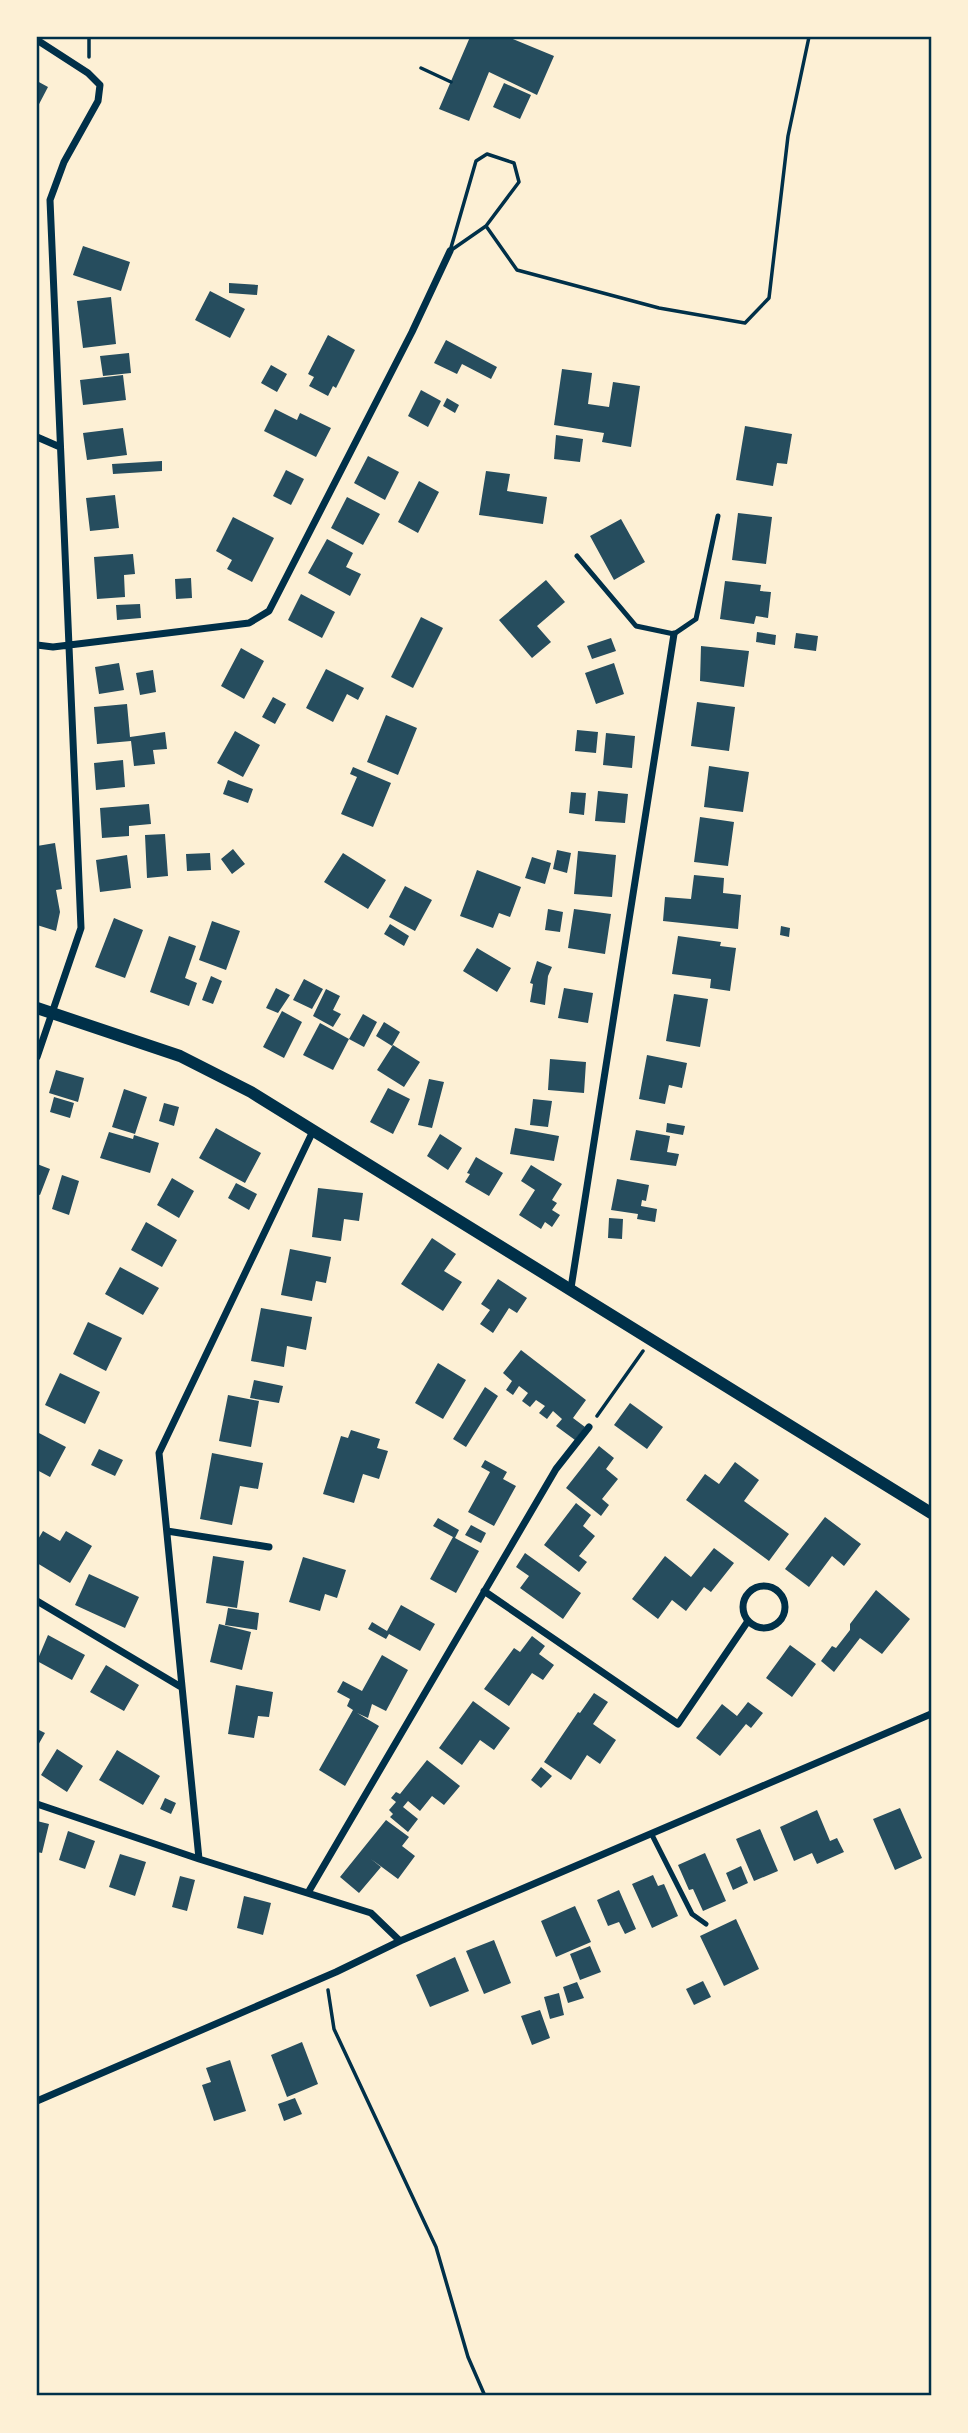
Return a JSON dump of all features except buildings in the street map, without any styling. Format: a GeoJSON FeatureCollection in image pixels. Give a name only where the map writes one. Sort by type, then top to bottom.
{"type":"FeatureCollection","features":[{"type":"Feature","properties":{"kind":"street"},"geometry":{"type":"LineString","coordinates":[[37,40],[88,73],[100,85],[98,100],[64,162],[50,200],[82,928],[37,1057]]}},
{"type":"Feature","properties":{"kind":"street"},"geometry":{"type":"LineString","coordinates":[[37,645],[53,647],[249,623],[269,611],[406,344],[450,251]]}},
{"type":"Feature","properties":{"kind":"street"},"geometry":{"type":"LineString","coordinates":[[37,437],[60,447]]}},
{"type":"Feature","properties":{"kind":"street"},"geometry":{"type":"LineString","coordinates":[[571,1288],[674,634]]}},
{"type":"Feature","properties":{"kind":"street"},"geometry":{"type":"LineString","coordinates":[[37,1008],[180,1056],[251,1092],[931,1513]]}},
{"type":"Feature","properties":{"kind":"street"},"geometry":{"type":"LineString","coordinates":[[199,1859],[159,1453],[313,1131]]}},
{"type":"Feature","properties":{"kind":"street"},"geometry":{"type":"LineString","coordinates":[[309,1892],[556,1469],[589,1427]]}},
{"type":"Feature","properties":{"kind":"street"},"geometry":{"type":"LineString","coordinates":[[167,1531],[269,1547]]}},
{"type":"Feature","properties":{"kind":"street"},"geometry":{"type":"LineString","coordinates":[[767,1587],[780,1594],[785,1605],[782,1618],[777,1623],[759,1628],[748,1620],[743,1607],[753,1589],[767,1587]]}},
{"type":"Feature","properties":{"kind":"street"},"geometry":{"type":"LineString","coordinates":[[484,1591],[678,1724],[748,1620]]}},
{"type":"Feature","properties":{"kind":"street"},"geometry":{"type":"LineString","coordinates":[[37,1601],[181,1688]]}},
{"type":"Feature","properties":{"kind":"street"},"geometry":{"type":"LineString","coordinates":[[37,2101],[336,1972],[400,1941],[931,1714]]}},
{"type":"Feature","properties":{"kind":"street"},"geometry":{"type":"LineString","coordinates":[[37,1804],[199,1859],[372,1913],[400,1941]]}},
{"type":"Feature","properties":{"kind":"lane"},"geometry":{"type":"LineString","coordinates":[[577,556],[636,626],[674,634],[695,619],[718,516]]}},
{"type":"Feature","properties":{"kind":"lane"},"geometry":{"type":"LineString","coordinates":[[652,1835],[692,1914],[706,1924]]}},
{"type":"Feature","properties":{"kind":"path"},"geometry":{"type":"LineString","coordinates":[[486,226],[517,270],[636,302],[745,323],[769,298],[788,136],[809,37]]}},
{"type":"Feature","properties":{"kind":"path"},"geometry":{"type":"LineString","coordinates":[[421,68],[451,82]]}},
{"type":"Feature","properties":{"kind":"path"},"geometry":{"type":"LineString","coordinates":[[487,154],[514,163],[519,182],[486,226],[450,251],[476,161],[487,154]]}},
{"type":"Feature","properties":{"kind":"path"},"geometry":{"type":"LineString","coordinates":[[589,1427],[644,1350]]}},
{"type":"Feature","properties":{"kind":"path"},"geometry":{"type":"LineString","coordinates":[[336,1972],[327,1992],[334,2029],[436,2247],[468,2357],[485,2396]]}}]}
